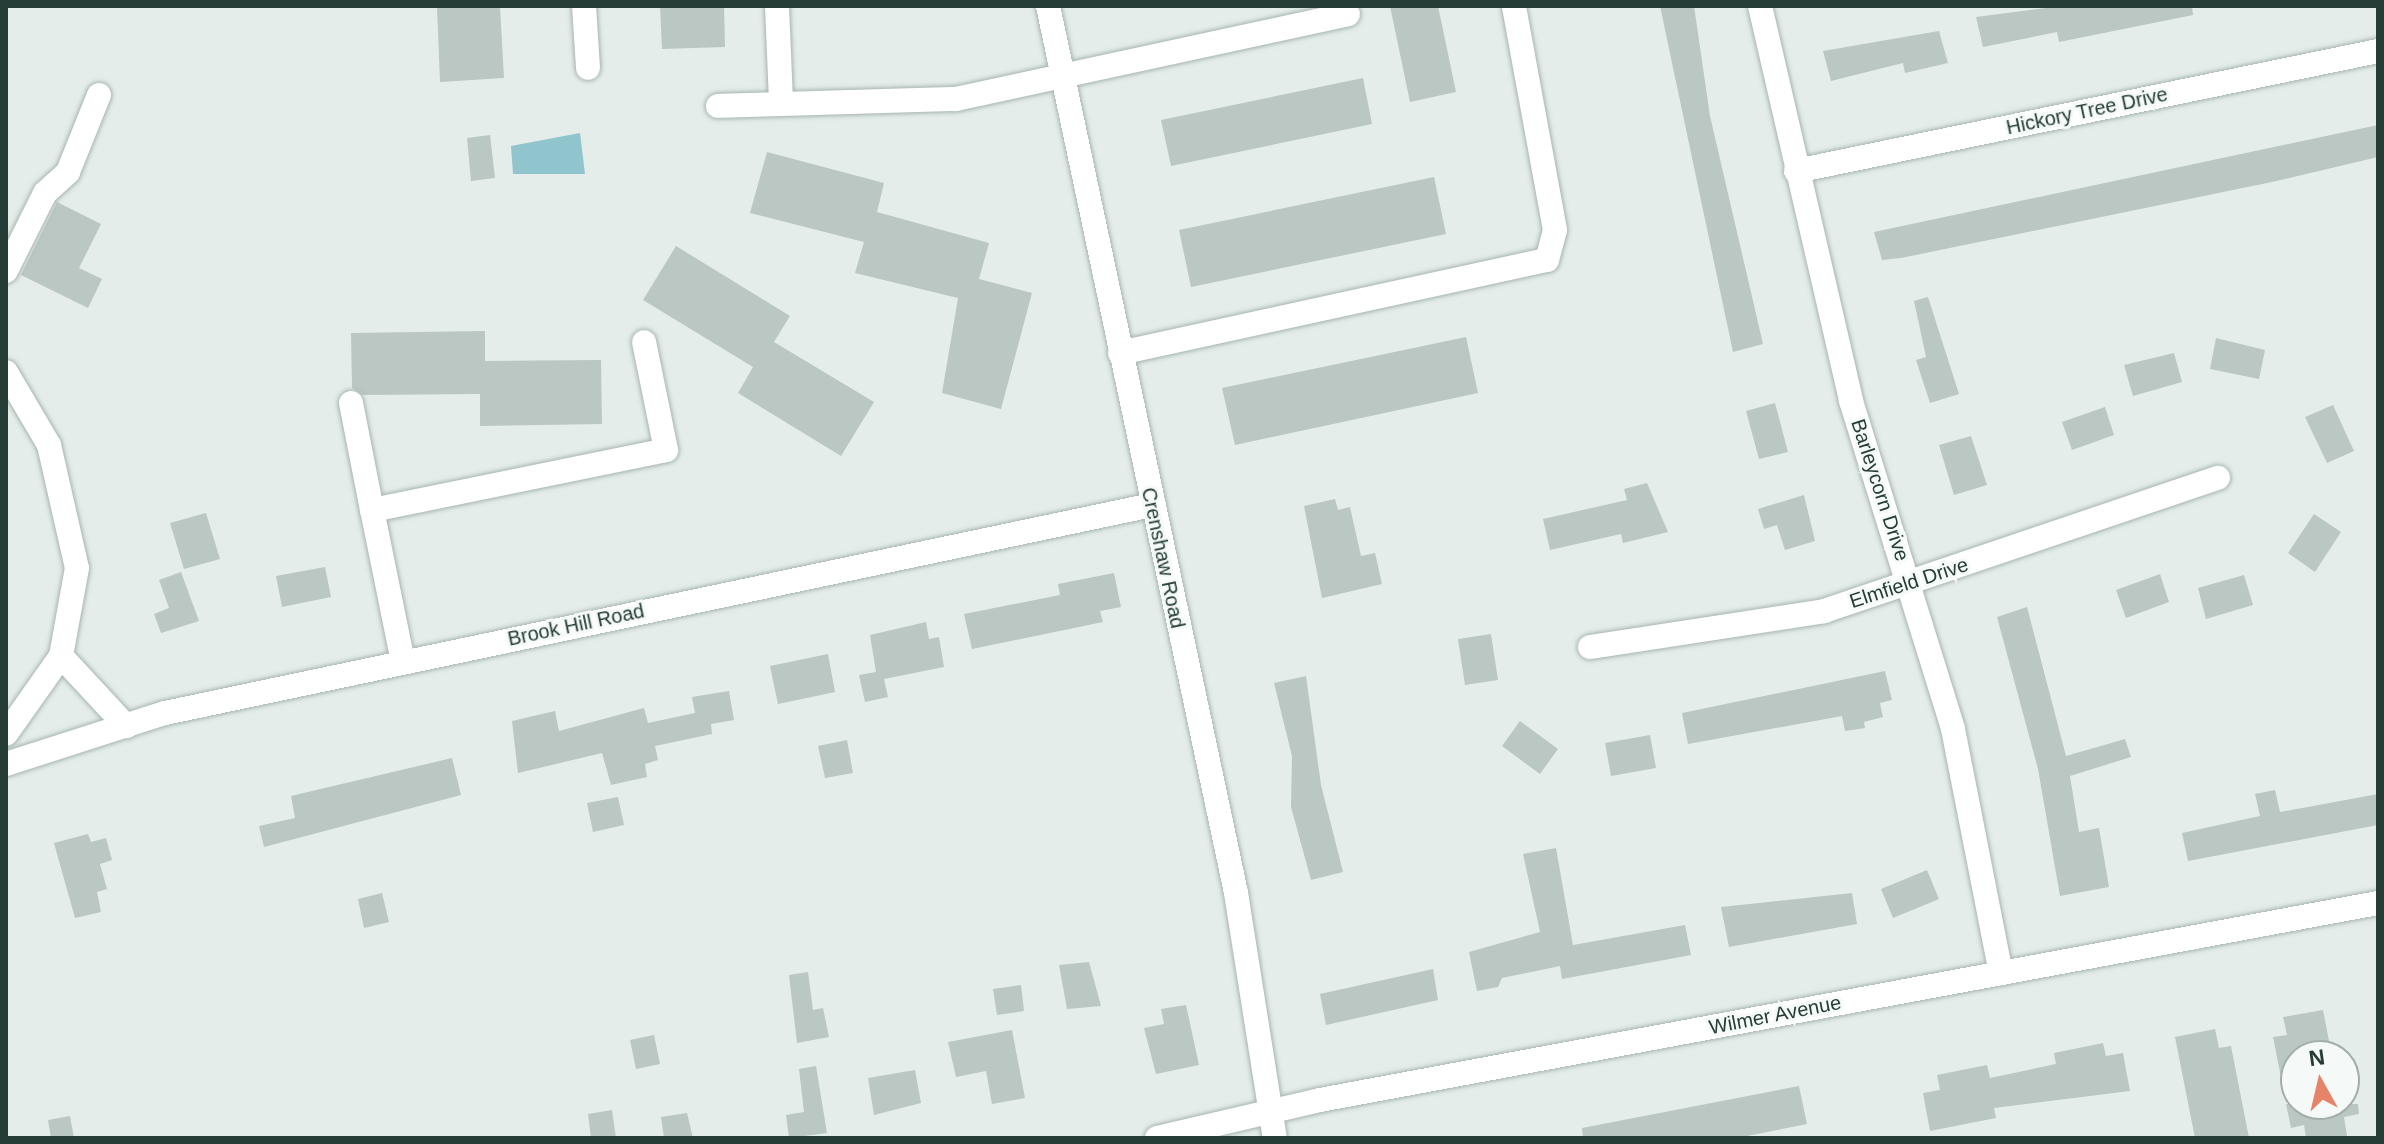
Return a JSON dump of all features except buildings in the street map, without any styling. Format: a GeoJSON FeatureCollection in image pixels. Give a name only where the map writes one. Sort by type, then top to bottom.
{"type":"FeatureCollection","features":[{"type":"Feature","properties":{"kind":"street"},"geometry":{"type":"LineString","coordinates":[[584,6],[588,68]]}},
{"type":"Feature","properties":{"kind":"street"},"geometry":{"type":"LineString","coordinates":[[777,6],[781,103]]}},
{"type":"Feature","properties":{"kind":"street","name":"Crenshaw Road"},"geometry":{"type":"LineString","coordinates":[[1048,6],[1236,893],[1275,1138]]}},
{"type":"Feature","properties":{"kind":"street"},"geometry":{"type":"LineString","coordinates":[[1120,353],[1547,260],[1555,230],[1514,6]]}},
{"type":"Feature","properties":{"kind":"street","name":"Barleycorn Drive"},"geometry":{"type":"LineString","coordinates":[[1760,6],[1851,401],[1953,729],[2001,973]]}},
{"type":"Feature","properties":{"kind":"street"},"geometry":{"type":"LineString","coordinates":[[718,106],[956,99],[1348,14]]}},
{"type":"Feature","properties":{"kind":"street","name":"Hickory Tree Drive"},"geometry":{"type":"LineString","coordinates":[[1796,171],[2378,51]]}},
{"type":"Feature","properties":{"kind":"street"},"geometry":{"type":"LineString","coordinates":[[6,271],[45,193],[68,172],[99,95]]}},
{"type":"Feature","properties":{"kind":"street"},"geometry":{"type":"LineString","coordinates":[[372,510],[666,450],[644,342]]}},
{"type":"Feature","properties":{"kind":"street"},"geometry":{"type":"LineString","coordinates":[[6,372],[49,445],[64,492],[77,568],[61,656],[6,734]]}},
{"type":"Feature","properties":{"kind":"street"},"geometry":{"type":"LineString","coordinates":[[351,403],[403,662]]}},
{"type":"Feature","properties":{"kind":"street","name":"Elmfield Drive"},"geometry":{"type":"LineString","coordinates":[[1590,647],[1770,624],[1910,583],[2218,478]]}},
{"type":"Feature","properties":{"kind":"street","name":"Brook Hill Road"},"geometry":{"type":"LineString","coordinates":[[6,764],[126,726],[403,662],[1152,505]]}},
{"type":"Feature","properties":{"kind":"street"},"geometry":{"type":"LineString","coordinates":[[61,656],[126,726]]}},
{"type":"Feature","properties":{"kind":"street","name":"Wilmer Avenue"},"geometry":{"type":"LineString","coordinates":[[1170,1137],[1271,1112],[2378,903]]}},
{"type":"Feature","properties":{"kind":"street"},"geometry":{"type":"LineString","coordinates":[[1253,1138],[1271,1112]]}},
{"type":"Feature","properties":{"kind":"water"},"geometry":{"type":"Polygon","coordinates":[[[580,133],[585,174],[513,174],[511,146],[580,133]]]}}]}
